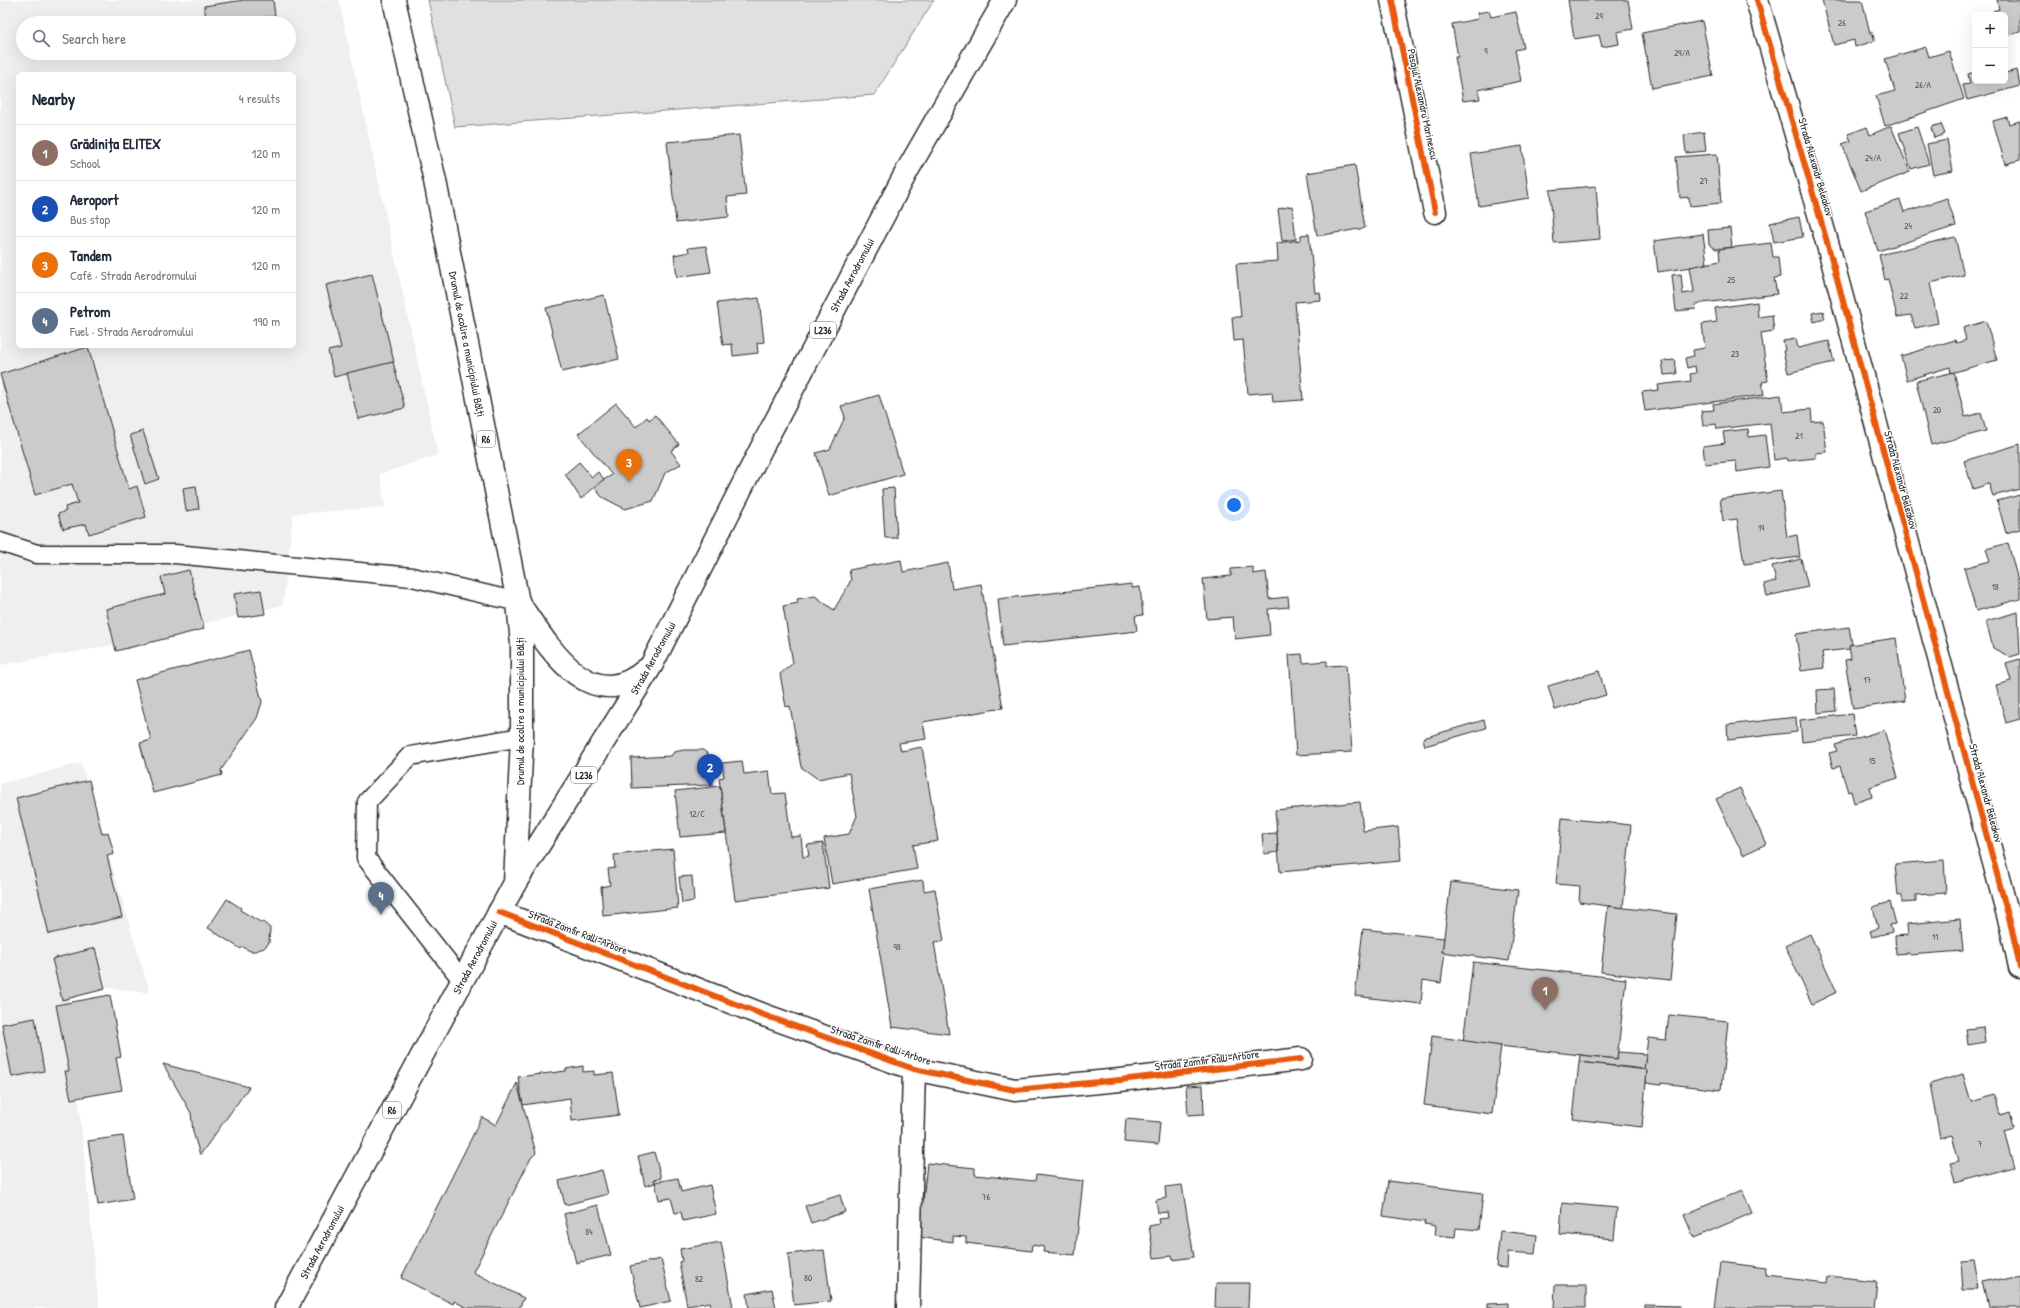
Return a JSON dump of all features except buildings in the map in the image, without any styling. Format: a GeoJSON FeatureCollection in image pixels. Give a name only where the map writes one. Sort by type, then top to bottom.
{"type":"FeatureCollection","features":[{"type":"Feature","properties":{"kind":"main road","name":"Drumul de ocolire a municipiului Bălți"},"geometry":{"type":"LineString","coordinates":[[394,0],[435,181],[518,602],[522,645],[522,737],[515,883]]}},
{"type":"Feature","properties":{"kind":"main road","name":"Strada Aerodromului"},"geometry":{"type":"LineString","coordinates":[[286,1308],[515,883],[651,666],[761,449],[907,171],[1005,0]]}},
{"type":"Feature","properties":{"kind":"main road","name":"Pasajul Alexandru Marinescu"},"geometry":{"type":"LineString","coordinates":[[1392,0],[1435,212]]}},
{"type":"Feature","properties":{"kind":"main road","name":"Strada Alexandr Beleakov"},"geometry":{"type":"LineString","coordinates":[[1757,0],[1829,249],[2012,930],[2020,967]]}},
{"type":"Feature","properties":{"kind":"main road"},"geometry":{"type":"LineString","coordinates":[[518,602],[563,662],[576,675],[588,682],[606,685],[624,683],[639,676],[651,666]]}},
{"type":"Feature","properties":{"kind":"main road","name":"Strada Zamfir Ralli-Arbore"},"geometry":{"type":"LineString","coordinates":[[499,912],[761,1014],[914,1069],[1014,1090],[1120,1080],[1301,1059]]}},
{"type":"Feature","properties":{"kind":"main road"},"geometry":{"type":"LineString","coordinates":[[908,1308],[914,1069]]}},
{"type":"Feature","properties":{"kind":"lane"},"geometry":{"type":"LineString","coordinates":[[0,542],[37,554],[175,554],[412,577],[518,602]]}},
{"type":"Feature","properties":{"kind":"lane"},"geometry":{"type":"LineString","coordinates":[[462,980],[366,858],[367,802],[410,756],[522,737]]}},
{"type":"Feature","properties":{"kind":"shaded area"},"geometry":{"type":"Polygon","coordinates":[[[0,0],[339,0],[438,455],[380,474],[385,507],[293,514],[283,605],[108,646],[0,665],[0,0]]]}},
{"type":"Feature","properties":{"kind":"shaded area"},"geometry":{"type":"Polygon","coordinates":[[[428,0],[934,0],[874,95],[455,127],[428,0]]]}},
{"type":"Feature","properties":{"kind":"shaded area"},"geometry":{"type":"Polygon","coordinates":[[[81,763],[150,993],[67,982],[99,1308],[0,1308],[0,784],[81,763]]]}},
{"type":"Feature","properties":{"kind":"cycle path"},"geometry":{"type":"LineString","coordinates":[[1392,0],[1435,212]]}},
{"type":"Feature","properties":{"kind":"cycle path"},"geometry":{"type":"LineString","coordinates":[[1757,0],[1829,249],[2012,930],[2020,967]]}},
{"type":"Feature","properties":{"kind":"cycle path"},"geometry":{"type":"LineString","coordinates":[[499,912],[761,1014],[914,1069],[1015,1090],[1120,1080],[1301,1059]]}},
{"type":"Feature","properties":{"kind":"place","name":"Tandem"},"geometry":{"type":"Point","coordinates":[629,482]}},
{"type":"Feature","properties":{"kind":"place","name":"Aeroport"},"geometry":{"type":"Point","coordinates":[710,787]}},
{"type":"Feature","properties":{"kind":"place","name":"Petrom"},"geometry":{"type":"Point","coordinates":[381,915]}},
{"type":"Feature","properties":{"kind":"place","name":"Grădinița ELITEX"},"geometry":{"type":"Point","coordinates":[1545,1010]}}]}
